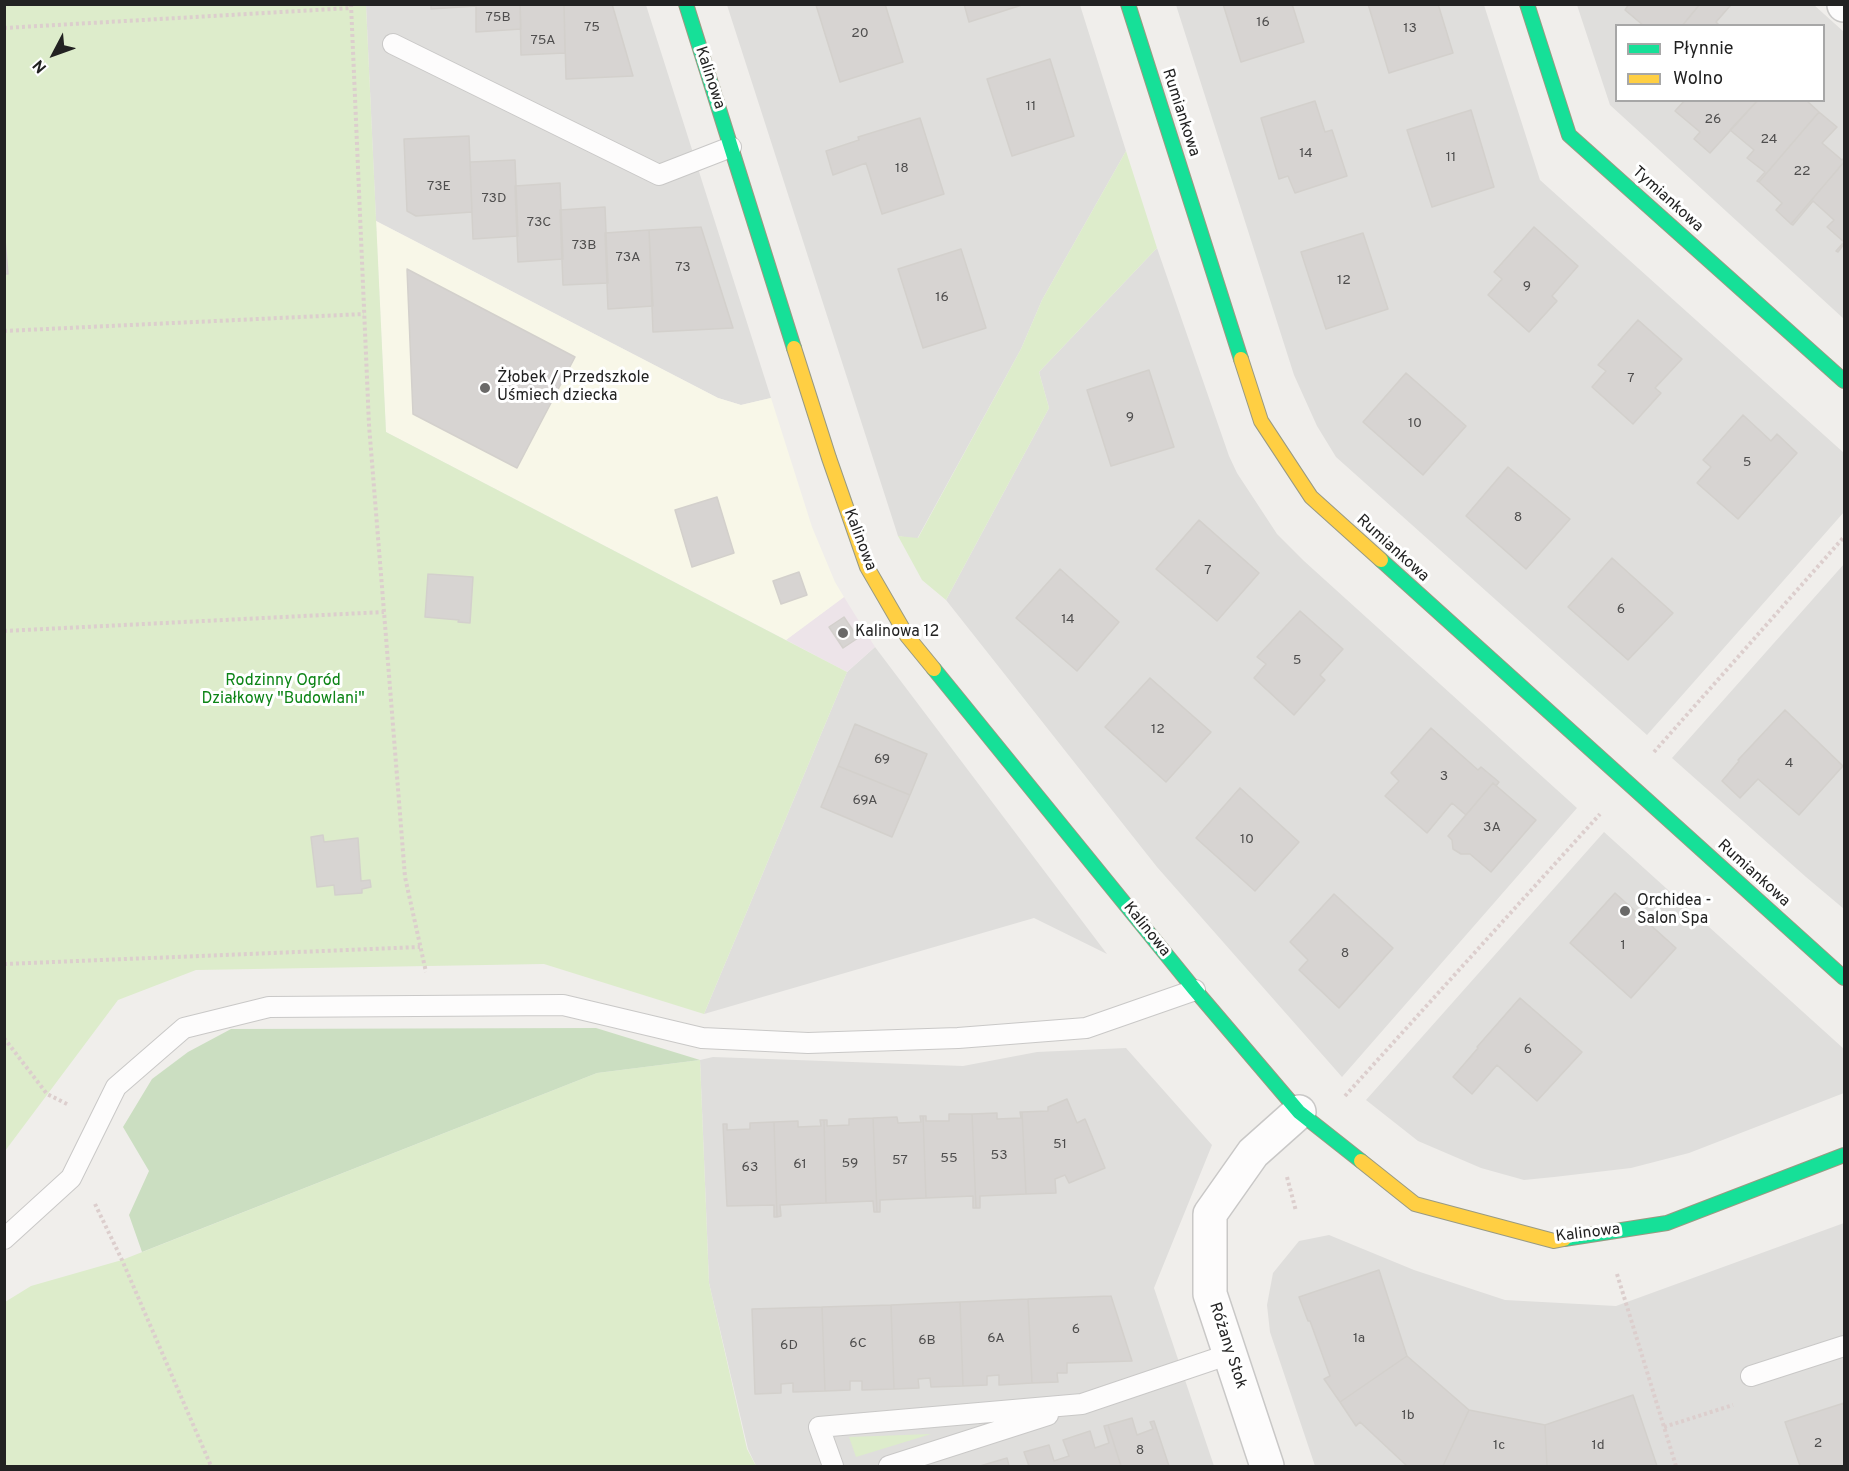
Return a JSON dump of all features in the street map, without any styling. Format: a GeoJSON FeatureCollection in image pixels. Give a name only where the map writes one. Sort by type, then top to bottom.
{"type":"FeatureCollection","features":[{"type":"Feature","properties":{"kind":"street","name":"Kalinowa"},"geometry":{"type":"LineString","coordinates":[[686,4],[829,458],[867,567],[908,636],[1195,990],[1299,1112],[1415,1204],[1554,1241],[1667,1223],[1845,1155]]}},
{"type":"Feature","properties":{"kind":"street","name":"Rumiankowa"},"geometry":{"type":"LineString","coordinates":[[1128,4],[1261,421],[1311,498],[1845,978]]}},
{"type":"Feature","properties":{"kind":"street","name":"Tymiankowa"},"geometry":{"type":"LineString","coordinates":[[1527,4],[1569,135],[1845,381]]}},
{"type":"Feature","properties":{"kind":"street","name":"Różany Stok"},"geometry":{"type":"LineString","coordinates":[[1267,1467],[1210,1294],[1210,1214],[1253,1153],[1299,1112]]}},
{"type":"Feature","properties":{"kind":"lane"},"geometry":{"type":"LineString","coordinates":[[393,44],[659,175],[731,147]]}},
{"type":"Feature","properties":{"kind":"lane"},"geometry":{"type":"LineString","coordinates":[[4,1239],[71,1178],[116,1087],[184,1028],[269,1007],[563,1005],[702,1038],[808,1043],[958,1038],[1086,1028],[1195,990]]}},
{"type":"Feature","properties":{"kind":"lane"},"geometry":{"type":"LineString","coordinates":[[1751,1376],[1845,1346]]}},
{"type":"Feature","properties":{"kind":"lane"},"geometry":{"type":"LineString","coordinates":[[889,1467],[1230,1354]]}},
{"type":"Feature","properties":{"kind":"lane"},"geometry":{"type":"LineString","coordinates":[[833,1467],[819,1427],[1082,1404]]}},
{"type":"Feature","properties":{"kind":"path"},"geometry":{"type":"LineString","coordinates":[[4,28],[351,6],[369,425],[405,877],[425,966]]}},
{"type":"Feature","properties":{"kind":"path"},"geometry":{"type":"LineString","coordinates":[[4,331],[364,314]]}},
{"type":"Feature","properties":{"kind":"path"},"geometry":{"type":"LineString","coordinates":[[1344,1097],[1628,783],[1845,537]]}},
{"type":"Feature","properties":{"kind":"path"},"geometry":{"type":"LineString","coordinates":[[4,631],[384,612]]}},
{"type":"Feature","properties":{"kind":"path"},"geometry":{"type":"LineString","coordinates":[[4,964],[420,946]]}},
{"type":"Feature","properties":{"kind":"path"},"geometry":{"type":"LineString","coordinates":[[4,1038],[46,1094]]}},
{"type":"Feature","properties":{"kind":"path"},"geometry":{"type":"LineString","coordinates":[[71,1178],[94,1204],[122,1260],[211,1467]]}},
{"type":"Feature","properties":{"kind":"path"},"geometry":{"type":"LineString","coordinates":[[1605,1233],[1676,1467]]}},
{"type":"Feature","properties":{"kind":"shaded area"},"geometry":{"type":"Polygon","coordinates":[[[366,5],[646,5],[771,398],[741,405],[718,398],[376,221],[366,5]]]}},
{"type":"Feature","properties":{"kind":"shaded area"},"geometry":{"type":"Polygon","coordinates":[[[727,5],[1080,5],[1126,151],[1042,300],[1021,349],[917,539],[898,536],[727,5]]]}},
{"type":"Feature","properties":{"kind":"shaded area"},"geometry":{"type":"Polygon","coordinates":[[[1176,5],[1484,5],[1540,180],[1844,453],[1844,512],[1647,735],[1336,457],[1317,426],[1294,375],[1176,5]]]}},
{"type":"Feature","properties":{"kind":"shaded area"},"geometry":{"type":"Polygon","coordinates":[[[1577,5],[1814,5],[1844,32],[1844,319],[1610,105],[1577,5]]]}},
{"type":"Feature","properties":{"kind":"shaded area"},"geometry":{"type":"Polygon","coordinates":[[[376,221],[718,398],[741,405],[771,398],[812,527],[835,582],[844,597],[786,640],[386,432],[376,221]]]}},
{"type":"Feature","properties":{"kind":"shaded area"},"geometry":{"type":"Polygon","coordinates":[[[1157,248],[1229,456],[1237,473],[1277,534],[1577,808],[1342,1077],[1157,867],[946,600],[1049,408],[1039,372],[1157,248]]]}},
{"type":"Feature","properties":{"kind":"shaded area"},"geometry":{"type":"Polygon","coordinates":[[[1844,564],[1844,909],[1672,758],[1844,564]]]}},
{"type":"Feature","properties":{"kind":"shaded area"},"geometry":{"type":"Polygon","coordinates":[[[844,597],[875,647],[847,672],[786,640],[844,597]]]}},
{"type":"Feature","properties":{"kind":"shaded area"},"geometry":{"type":"Polygon","coordinates":[[[875,647],[1107,954],[1034,918],[704,1014],[847,672],[875,647]]]}},
{"type":"Feature","properties":{"kind":"shaded area"},"geometry":{"type":"Polygon","coordinates":[[[1604,832],[1844,1049],[1844,1093],[1689,1153],[1631,1168],[1554,1177],[1524,1180],[1481,1168],[1418,1141],[1366,1100],[1604,832]]]}},
{"type":"Feature","properties":{"kind":"shaded area"},"geometry":{"type":"Polygon","coordinates":[[[1126,1048],[1212,1145],[1154,1288],[1214,1466],[756,1466],[748,1449],[709,1283],[700,1060],[713,1057],[963,1066],[1037,1052],[1126,1048]]]}},
{"type":"Feature","properties":{"kind":"shaded area"},"geometry":{"type":"Polygon","coordinates":[[[1844,1223],[1844,1466],[1315,1466],[1270,1332],[1267,1305],[1273,1273],[1299,1241],[1329,1235],[1414,1270],[1505,1300],[1616,1306],[1844,1223]]]}},
{"type":"Feature","properties":{"kind":"green space","name":"Rodzinny Ogród Działkowy \"Budowlani\""},"geometry":{"type":"Polygon","coordinates":[[[5,5],[366,5],[386,432],[847,672],[704,1014],[544,964],[196,970],[118,1000],[5,1151],[5,5]]]}},
{"type":"Feature","properties":{"kind":"green space"},"geometry":{"type":"Polygon","coordinates":[[[1126,151],[1157,248],[1039,372],[1049,408],[946,600],[922,580],[898,536],[918,538],[1021,349],[1042,300],[1126,151]]]}},
{"type":"Feature","properties":{"kind":"green space"},"geometry":{"type":"Polygon","coordinates":[[[596,1028],[700,1060],[597,1073],[142,1252],[129,1215],[149,1171],[123,1127],[152,1079],[188,1052],[231,1029],[596,1028]]]}},
{"type":"Feature","properties":{"kind":"green space"},"geometry":{"type":"Polygon","coordinates":[[[700,1060],[709,1283],[747,1449],[756,1466],[5,1466],[5,1302],[31,1286],[122,1260],[597,1073],[700,1060]]]}},
{"type":"Feature","properties":{"kind":"green space"},"geometry":{"type":"Polygon","coordinates":[[[931,1434],[856,1457],[849,1437],[931,1434]]]}},
{"type":"Feature","properties":{"kind":"building"},"geometry":{"type":"Polygon","coordinates":[[[431,4],[476,4],[476,6],[431,9],[431,4]]]}},
{"type":"Feature","properties":{"kind":"building"},"geometry":{"type":"Polygon","coordinates":[[[476,4],[520,4],[521,29],[476,32],[476,4]]]}},
{"type":"Feature","properties":{"kind":"building"},"geometry":{"type":"Polygon","coordinates":[[[520,4],[564,4],[565,53],[521,55],[520,4]]]}},
{"type":"Feature","properties":{"kind":"building"},"geometry":{"type":"Polygon","coordinates":[[[564,4],[612,4],[633,76],[566,79],[564,4]]]}},
{"type":"Feature","properties":{"kind":"building"},"geometry":{"type":"Polygon","coordinates":[[[885,4],[903,62],[840,82],[816,5],[885,4]]]}},
{"type":"Feature","properties":{"kind":"building"},"geometry":{"type":"Polygon","coordinates":[[[964,4],[1025,4],[969,22],[964,4]]]}},
{"type":"Feature","properties":{"kind":"building"},"geometry":{"type":"Polygon","coordinates":[[[1223,4],[1292,4],[1304,42],[1241,62],[1223,4]]]}},
{"type":"Feature","properties":{"kind":"building"},"geometry":{"type":"Polygon","coordinates":[[[1368,4],[1438,4],[1453,53],[1389,73],[1368,4]]]}},
{"type":"Feature","properties":{"kind":"building"},"geometry":{"type":"Polygon","coordinates":[[[1629,4],[1700,4],[1684,24],[1642,24],[1625,10],[1629,4]]]}},
{"type":"Feature","properties":{"kind":"building"},"geometry":{"type":"Polygon","coordinates":[[[1700,4],[1729,4],[1730,6],[1716,22],[1718,24],[1684,24],[1700,4]]]}},
{"type":"Feature","properties":{"kind":"building"},"geometry":{"type":"Polygon","coordinates":[[[1050,59],[1074,136],[1012,156],[987,79],[1050,59]]]}},
{"type":"Feature","properties":{"kind":"building"},"geometry":{"type":"Polygon","coordinates":[[[1315,101],[1325,132],[1332,130],[1347,176],[1295,193],[1288,176],[1279,179],[1261,118],[1315,101]]]}},
{"type":"Feature","properties":{"kind":"building"},"geometry":{"type":"Polygon","coordinates":[[[1683,102],[1756,102],[1710,153],[1694,139],[1700,132],[1675,111],[1683,102]]]}},
{"type":"Feature","properties":{"kind":"building"},"geometry":{"type":"Polygon","coordinates":[[[1756,102],[1808,102],[1819,112],[1759,182],[1757,181],[1765,172],[1747,158],[1754,150],[1730,130],[1756,102]]]}},
{"type":"Feature","properties":{"kind":"building"},"geometry":{"type":"Polygon","coordinates":[[[1471,110],[1494,187],[1432,207],[1407,130],[1471,110]]]}},
{"type":"Feature","properties":{"kind":"building"},"geometry":{"type":"Polygon","coordinates":[[[1819,112],[1837,127],[1822,143],[1842,160],[1844,158],[1844,162],[1791,224],[1776,210],[1782,203],[1759,182],[1819,112]]]}},
{"type":"Feature","properties":{"kind":"building"},"geometry":{"type":"Polygon","coordinates":[[[920,118],[944,194],[882,214],[866,163],[833,175],[826,151],[859,140],[858,137],[920,118]]]}},
{"type":"Feature","properties":{"kind":"building"},"geometry":{"type":"Polygon","coordinates":[[[469,136],[472,212],[416,216],[407,211],[404,139],[469,136]]]}},
{"type":"Feature","properties":{"kind":"building"},"geometry":{"type":"Polygon","coordinates":[[[515,160],[518,236],[473,239],[470,163],[515,160]]]}},
{"type":"Feature","properties":{"kind":"building"},"geometry":{"type":"Polygon","coordinates":[[[1844,162],[1844,242],[1827,227],[1834,220],[1813,201],[1793,225],[1791,224],[1844,162]]]}},
{"type":"Feature","properties":{"kind":"building"},"geometry":{"type":"Polygon","coordinates":[[[560,183],[563,259],[518,262],[515,186],[560,183]]]}},
{"type":"Feature","properties":{"kind":"building"},"geometry":{"type":"Polygon","coordinates":[[[605,207],[608,283],[563,285],[560,210],[605,207]]]}},
{"type":"Feature","properties":{"kind":"building"},"geometry":{"type":"Polygon","coordinates":[[[701,227],[733,328],[653,332],[649,230],[701,227]]]}},
{"type":"Feature","properties":{"kind":"building"},"geometry":{"type":"Polygon","coordinates":[[[1534,227],[1578,266],[1552,296],[1557,301],[1529,332],[1488,295],[1502,279],[1494,272],[1534,227]]]}},
{"type":"Feature","properties":{"kind":"building"},"geometry":{"type":"Polygon","coordinates":[[[4,228],[8,274],[4,274],[4,228]]]}},
{"type":"Feature","properties":{"kind":"building"},"geometry":{"type":"Polygon","coordinates":[[[649,230],[653,306],[608,309],[605,233],[649,230]]]}},
{"type":"Feature","properties":{"kind":"building"},"geometry":{"type":"Polygon","coordinates":[[[1363,233],[1388,309],[1326,329],[1301,252],[1363,233]]]}},
{"type":"Feature","properties":{"kind":"building"},"geometry":{"type":"Polygon","coordinates":[[[961,249],[986,328],[923,348],[898,269],[961,249]]]}},
{"type":"Feature","properties":{"kind":"building","name":"Żłobek / Przedszkole Uśmiech dziecka"},"geometry":{"type":"Polygon","coordinates":[[[407,269],[575,357],[517,468],[413,414],[407,269]]]}},
{"type":"Feature","properties":{"kind":"building"},"geometry":{"type":"Polygon","coordinates":[[[1638,320],[1682,359],[1655,388],[1661,393],[1633,424],[1592,387],[1606,371],[1598,365],[1638,320]]]}},
{"type":"Feature","properties":{"kind":"building"},"geometry":{"type":"Polygon","coordinates":[[[1149,370],[1174,447],[1111,466],[1087,390],[1149,370]]]}},
{"type":"Feature","properties":{"kind":"building"},"geometry":{"type":"Polygon","coordinates":[[[1406,373],[1466,426],[1423,475],[1363,422],[1406,373]]]}},
{"type":"Feature","properties":{"kind":"building"},"geometry":{"type":"Polygon","coordinates":[[[1743,415],[1771,441],[1777,434],[1797,453],[1738,519],[1697,483],[1711,467],[1703,460],[1743,415]]]}},
{"type":"Feature","properties":{"kind":"building"},"geometry":{"type":"Polygon","coordinates":[[[1508,467],[1570,519],[1526,569],[1466,516],[1508,467]]]}},
{"type":"Feature","properties":{"kind":"building"},"geometry":{"type":"Polygon","coordinates":[[[717,497],[734,553],[692,567],[675,510],[717,497]]]}},
{"type":"Feature","properties":{"kind":"building"},"geometry":{"type":"Polygon","coordinates":[[[1199,520],[1259,573],[1217,621],[1156,569],[1199,520]]]}},
{"type":"Feature","properties":{"kind":"building"},"geometry":{"type":"Polygon","coordinates":[[[1612,558],[1673,613],[1628,660],[1568,607],[1612,558]]]}},
{"type":"Feature","properties":{"kind":"building"},"geometry":{"type":"Polygon","coordinates":[[[1060,569],[1119,622],[1077,671],[1016,618],[1060,569]]]}},
{"type":"Feature","properties":{"kind":"building"},"geometry":{"type":"Polygon","coordinates":[[[799,572],[807,595],[781,604],[773,581],[799,572]]]}},
{"type":"Feature","properties":{"kind":"building"},"geometry":{"type":"Polygon","coordinates":[[[428,574],[473,577],[470,623],[425,617],[428,574]]]}},
{"type":"Feature","properties":{"kind":"building"},"geometry":{"type":"Polygon","coordinates":[[[1300,611],[1343,649],[1320,675],[1325,680],[1294,715],[1254,678],[1266,664],[1257,657],[1300,611]]]}},
{"type":"Feature","properties":{"kind":"building","name":"Kalinowa 12"},"geometry":{"type":"Polygon","coordinates":[[[844,617],[858,638],[843,648],[829,627],[844,617]]]}},
{"type":"Feature","properties":{"kind":"building"},"geometry":{"type":"Polygon","coordinates":[[[1150,678],[1211,732],[1166,782],[1105,727],[1150,678]]]}},
{"type":"Feature","properties":{"kind":"building"},"geometry":{"type":"Polygon","coordinates":[[[1785,710],[1843,766],[1799,815],[1758,779],[1740,798],[1722,781],[1738,760],[1785,710]]]}},
{"type":"Feature","properties":{"kind":"building"},"geometry":{"type":"Polygon","coordinates":[[[855,724],[927,754],[910,795],[838,766],[855,724]]]}},
{"type":"Feature","properties":{"kind":"building"},"geometry":{"type":"Polygon","coordinates":[[[1431,728],[1478,770],[1481,767],[1499,782],[1496,786],[1493,783],[1466,815],[1452,803],[1427,833],[1385,796],[1399,781],[1391,773],[1431,728]]]}},
{"type":"Feature","properties":{"kind":"building"},"geometry":{"type":"Polygon","coordinates":[[[838,766],[910,795],[892,837],[821,807],[838,766]]]}},
{"type":"Feature","properties":{"kind":"building"},"geometry":{"type":"Polygon","coordinates":[[[1493,783],[1536,820],[1491,872],[1470,854],[1461,854],[1453,849],[1452,840],[1448,836],[1493,783]]]}},
{"type":"Feature","properties":{"kind":"building"},"geometry":{"type":"Polygon","coordinates":[[[1240,788],[1299,842],[1255,891],[1196,838],[1240,788]]]}},
{"type":"Feature","properties":{"kind":"building"},"geometry":{"type":"Polygon","coordinates":[[[323,835],[324,842],[358,838],[361,881],[370,880],[371,887],[362,889],[362,893],[335,895],[334,885],[317,887],[311,837],[323,835]]]}},
{"type":"Feature","properties":{"kind":"building"},"geometry":{"type":"Polygon","coordinates":[[[1615,893],[1676,948],[1631,998],[1570,943],[1615,893]]]}},
{"type":"Feature","properties":{"kind":"building"},"geometry":{"type":"Polygon","coordinates":[[[1334,894],[1393,948],[1339,1008],[1299,970],[1308,960],[1290,942],[1334,894]]]}},
{"type":"Feature","properties":{"kind":"building"},"geometry":{"type":"Polygon","coordinates":[[[1520,998],[1582,1052],[1537,1101],[1497,1065],[1472,1094],[1453,1077],[1520,998]]]}},
{"type":"Feature","properties":{"kind":"building"},"geometry":{"type":"Polygon","coordinates":[[[1067,1099],[1077,1123],[1085,1119],[1105,1168],[1069,1183],[1065,1175],[1055,1179],[1056,1193],[1026,1194],[1022,1112],[1048,1111],[1048,1107],[1067,1099]]]}},
{"type":"Feature","properties":{"kind":"building"},"geometry":{"type":"Polygon","coordinates":[[[1020,1112],[1022,1112],[1026,1194],[980,1196],[980,1208],[976,1208],[972,1114],[997,1113],[997,1119],[1021,1118],[1020,1112]]]}},
{"type":"Feature","properties":{"kind":"building"},"geometry":{"type":"Polygon","coordinates":[[[949,1114],[972,1114],[976,1208],[973,1208],[973,1196],[926,1198],[923,1116],[926,1116],[926,1121],[949,1121],[949,1114]]]}},
{"type":"Feature","properties":{"kind":"building"},"geometry":{"type":"Polygon","coordinates":[[[920,1116],[923,1116],[926,1198],[880,1200],[880,1212],[877,1212],[873,1118],[897,1117],[898,1123],[921,1122],[920,1116]]]}},
{"type":"Feature","properties":{"kind":"building"},"geometry":{"type":"Polygon","coordinates":[[[873,1118],[877,1212],[874,1212],[873,1201],[826,1203],[824,1120],[827,1120],[827,1126],[849,1125],[849,1119],[873,1118]]]}},
{"type":"Feature","properties":{"kind":"building"},"geometry":{"type":"Polygon","coordinates":[[[820,1120],[824,1120],[826,1203],[780,1205],[781,1216],[777,1217],[774,1122],[798,1121],[798,1127],[821,1126],[820,1120]]]}},
{"type":"Feature","properties":{"kind":"building"},"geometry":{"type":"Polygon","coordinates":[[[774,1122],[777,1217],[774,1217],[774,1205],[727,1206],[723,1124],[727,1124],[727,1130],[750,1129],[750,1123],[774,1122]]]}},
{"type":"Feature","properties":{"kind":"building"},"geometry":{"type":"Polygon","coordinates":[[[1379,1270],[1407,1356],[1340,1402],[1324,1379],[1330,1376],[1299,1297],[1379,1270]]]}},
{"type":"Feature","properties":{"kind":"building"},"geometry":{"type":"Polygon","coordinates":[[[1111,1296],[1132,1361],[1067,1363],[1067,1373],[1057,1373],[1058,1382],[1032,1383],[1028,1299],[1111,1296]]]}},
{"type":"Feature","properties":{"kind":"building"},"geometry":{"type":"Polygon","coordinates":[[[1028,1299],[1032,1383],[999,1385],[999,1375],[987,1376],[987,1385],[963,1386],[960,1302],[1028,1299]]]}},
{"type":"Feature","properties":{"kind":"building"},"geometry":{"type":"Polygon","coordinates":[[[960,1302],[963,1386],[931,1387],[930,1378],[918,1379],[919,1388],[894,1389],[891,1305],[960,1302]]]}},
{"type":"Feature","properties":{"kind":"building"},"geometry":{"type":"Polygon","coordinates":[[[891,1305],[894,1389],[862,1390],[862,1381],[850,1381],[850,1390],[825,1391],[822,1307],[891,1305]]]}},
{"type":"Feature","properties":{"kind":"building"},"geometry":{"type":"Polygon","coordinates":[[[822,1307],[825,1391],[793,1392],[793,1383],[781,1384],[781,1393],[755,1394],[752,1309],[822,1307]]]}},
{"type":"Feature","properties":{"kind":"building"},"geometry":{"type":"Polygon","coordinates":[[[1407,1356],[1469,1410],[1443,1466],[1407,1466],[1360,1422],[1356,1426],[1340,1402],[1407,1356]]]}},
{"type":"Feature","properties":{"kind":"building"},"geometry":{"type":"Polygon","coordinates":[[[1633,1395],[1657,1466],[1547,1466],[1545,1425],[1633,1395]]]}},
{"type":"Feature","properties":{"kind":"building"},"geometry":{"type":"Polygon","coordinates":[[[1844,1403],[1844,1466],[1800,1466],[1785,1422],[1844,1403]]]}},
{"type":"Feature","properties":{"kind":"building"},"geometry":{"type":"Polygon","coordinates":[[[1469,1410],[1545,1425],[1547,1466],[1443,1466],[1469,1410]]]}},
{"type":"Feature","properties":{"kind":"building"},"geometry":{"type":"Polygon","coordinates":[[[1132,1418],[1137,1435],[1153,1429],[1150,1422],[1154,1421],[1169,1466],[1121,1466],[1108,1425],[1132,1418]]]}},
{"type":"Feature","properties":{"kind":"building"},"geometry":{"type":"Polygon","coordinates":[[[1108,1425],[1121,1466],[1029,1466],[1024,1452],[1049,1445],[1054,1461],[1069,1456],[1063,1440],[1090,1431],[1095,1448],[1109,1443],[1104,1426],[1108,1425]]]}},
{"type":"Feature","properties":{"kind":"building"},"geometry":{"type":"Polygon","coordinates":[[[1007,1458],[1009,1466],[980,1466],[1007,1458]]]}},
{"type":"Feature","properties":{"kind":"traffic: fast"},"geometry":{"type":"LineString","coordinates":[[686,4],[794,348]]}},
{"type":"Feature","properties":{"kind":"traffic: fast"},"geometry":{"type":"LineString","coordinates":[[1128,4],[1241,359]]}},
{"type":"Feature","properties":{"kind":"traffic: fast"},"geometry":{"type":"LineString","coordinates":[[1527,4],[1569,135],[1844,381]]}},
{"type":"Feature","properties":{"kind":"traffic: fast"},"geometry":{"type":"LineString","coordinates":[[1381,560],[1844,978]]}},
{"type":"Feature","properties":{"kind":"traffic: fast"},"geometry":{"type":"LineString","coordinates":[[934,669],[1195,990],[1299,1112],[1361,1161]]}},
{"type":"Feature","properties":{"kind":"traffic: fast"},"geometry":{"type":"LineString","coordinates":[[1564,1239],[1667,1223],[1844,1155]]}},
{"type":"Feature","properties":{"kind":"traffic: slow"},"geometry":{"type":"LineString","coordinates":[[794,348],[867,567],[907,636],[934,669]]}},
{"type":"Feature","properties":{"kind":"traffic: slow"},"geometry":{"type":"LineString","coordinates":[[1241,359],[1261,421],[1311,497],[1381,560]]}},
{"type":"Feature","properties":{"kind":"traffic: slow"},"geometry":{"type":"LineString","coordinates":[[1361,1161],[1415,1204],[1554,1241],[1564,1239]]}},
{"type":"Feature","properties":{"kind":"place","name":"Żłobek / Przedszkole Uśmiech dziecka"},"geometry":{"type":"Point","coordinates":[485,388]}},
{"type":"Feature","properties":{"kind":"place","name":"Kalinowa 12"},"geometry":{"type":"Point","coordinates":[843,633]}},
{"type":"Feature","properties":{"kind":"place","name":"Orchidea - Salon Spa"},"geometry":{"type":"Point","coordinates":[1625,911]}}]}
